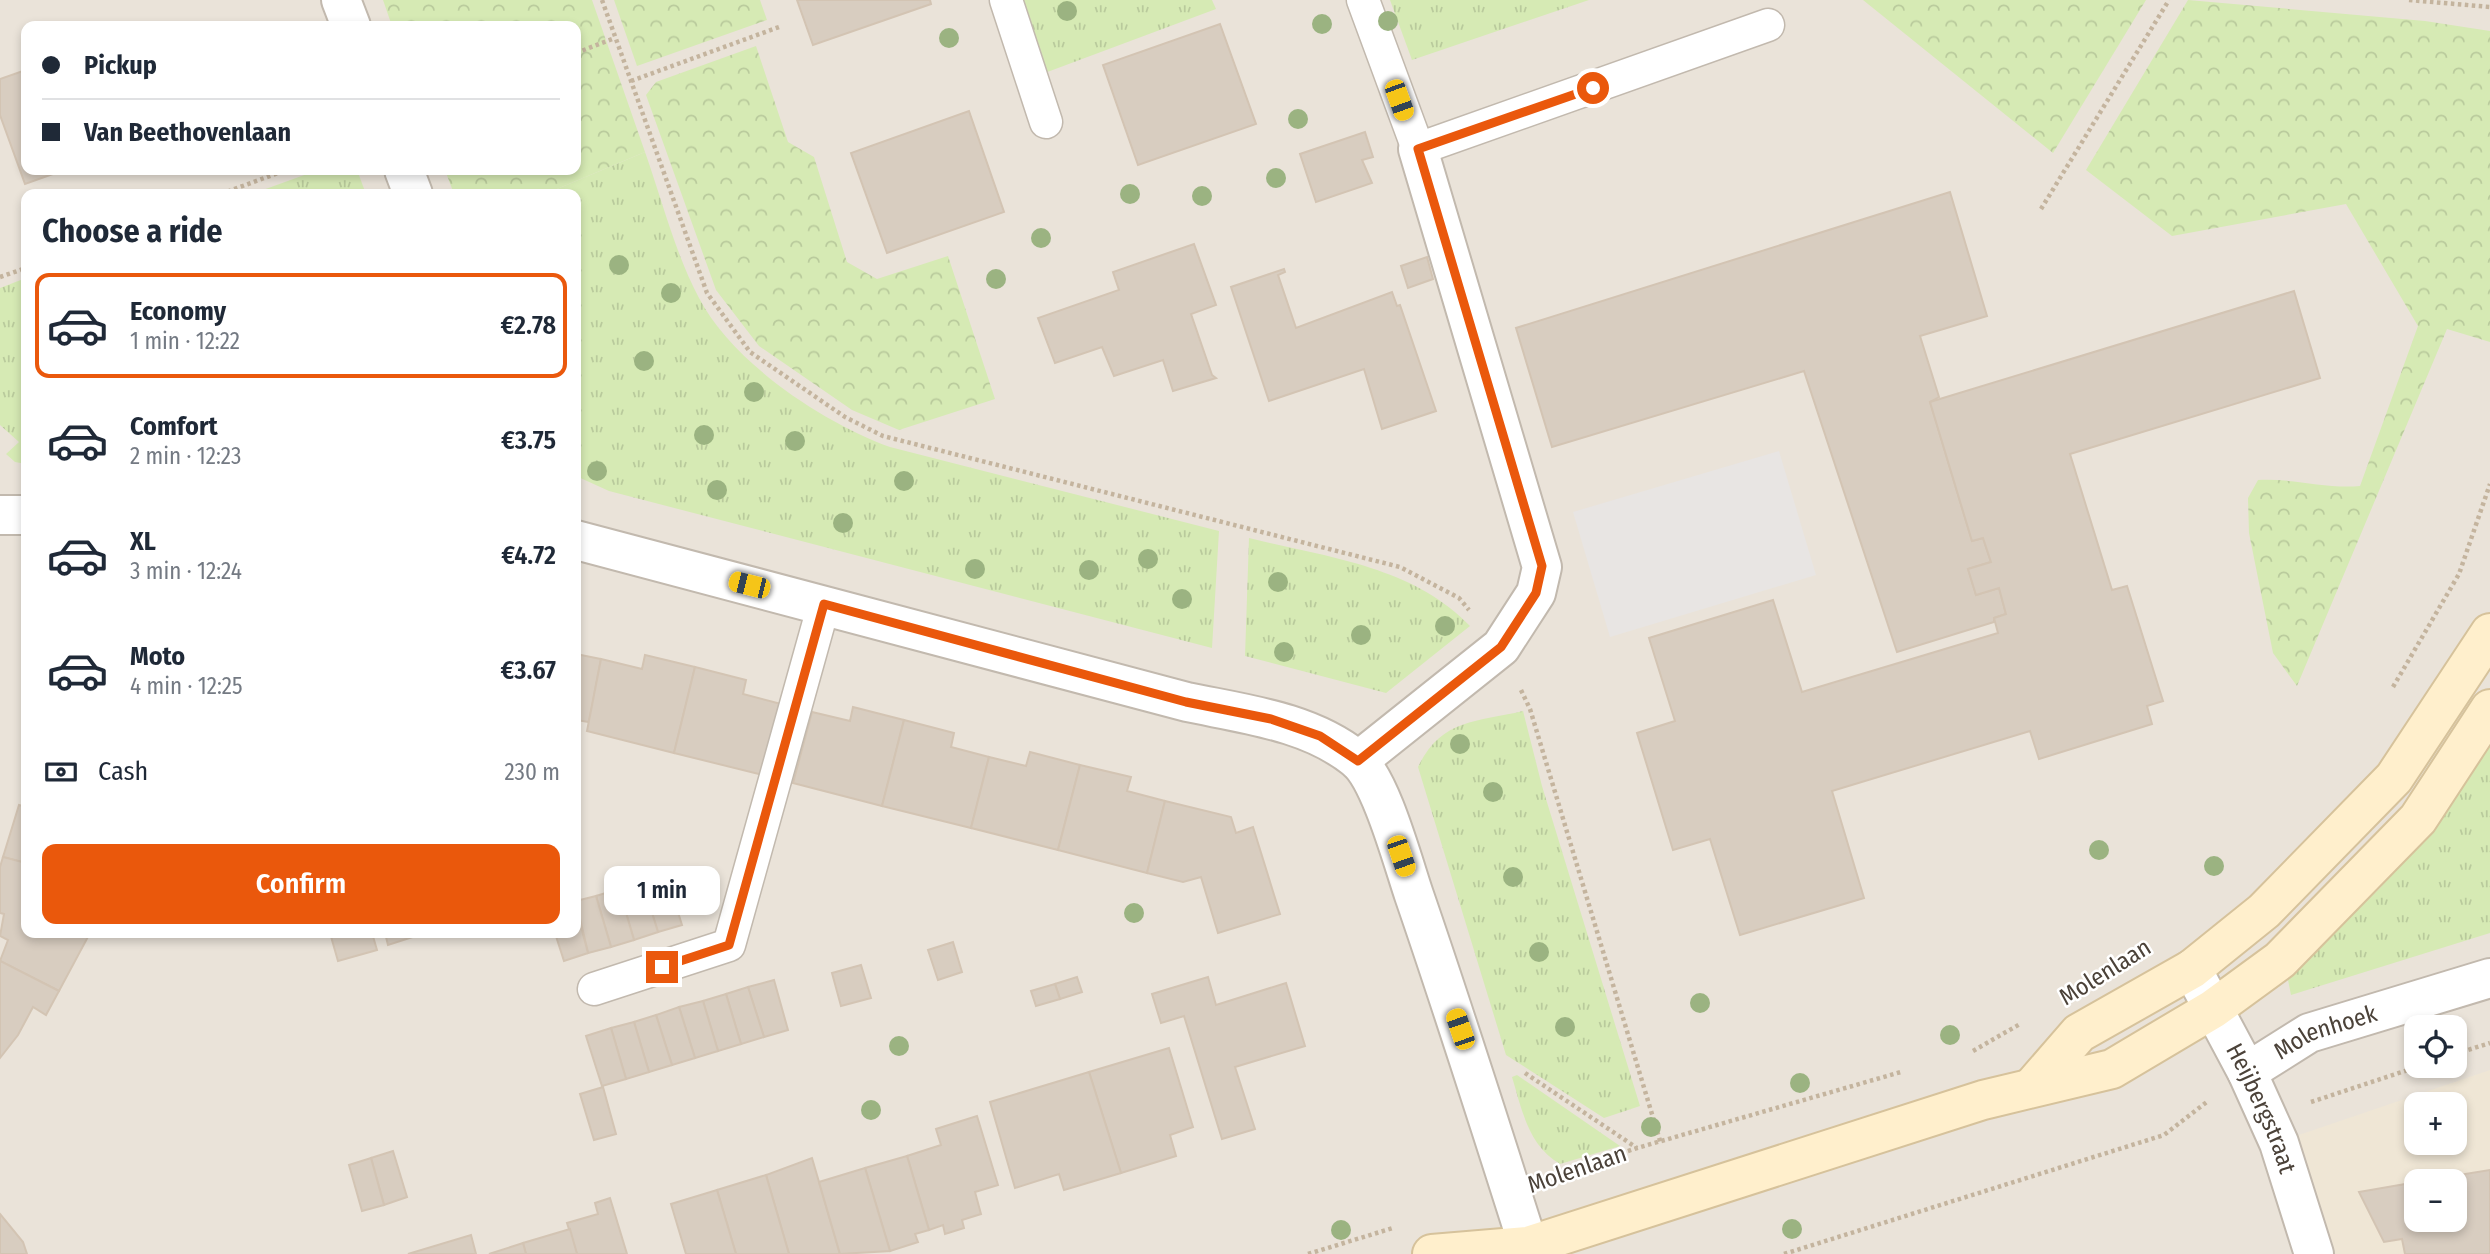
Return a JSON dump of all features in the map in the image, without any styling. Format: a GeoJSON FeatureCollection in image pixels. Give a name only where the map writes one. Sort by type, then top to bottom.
{"type":"FeatureCollection","features":[{"type":"Feature","properties":{"kind":"main road","name":"Molenlaan"},"geometry":{"type":"LineString","coordinates":[[2033,1086],[2079,1033],[2192,969],[2264,911],[2393,778],[2490,633]]}},
{"type":"Feature","properties":{"kind":"main road"},"geometry":{"type":"LineString","coordinates":[[1432,1254],[1525,1251],[2033,1086],[2112,1069],[2213,1009],[2280,960],[2418,819],[2490,709]]}},
{"type":"Feature","properties":{"kind":"street"},"geometry":{"type":"LineString","coordinates":[[341,0],[349,21]]}},
{"type":"Feature","properties":{"kind":"street"},"geometry":{"type":"LineString","coordinates":[[1358,761],[1501,647],[1536,593],[1542,566],[1418,149]]}},
{"type":"Feature","properties":{"kind":"street"},"geometry":{"type":"LineString","coordinates":[[0,515],[21,515]]}},
{"type":"Feature","properties":{"kind":"street"},"geometry":{"type":"LineString","coordinates":[[581,541],[1186,702],[1271,719],[1320,736],[1358,761],[1385,808],[1460,1029],[1511,1191],[1525,1251]]}},
{"type":"Feature","properties":{"kind":"street","name":"Heijbergstraat"},"geometry":{"type":"LineString","coordinates":[[2192,969],[2248,1072],[2279,1143],[2314,1254]]}},
{"type":"Feature","properties":{"kind":"street","name":"Molenhoek"},"geometry":{"type":"LineString","coordinates":[[2248,1072],[2309,1033],[2490,978]]}},
{"type":"Feature","properties":{"kind":"lane"},"geometry":{"type":"LineString","coordinates":[[1006,0],[1046,122]]}},
{"type":"Feature","properties":{"kind":"lane"},"geometry":{"type":"LineString","coordinates":[[1363,0],[1418,149],[1768,25]]}},
{"type":"Feature","properties":{"kind":"lane"},"geometry":{"type":"LineString","coordinates":[[594,989],[729,945],[824,604]]}},
{"type":"Feature","properties":{"kind":"path"},"geometry":{"type":"LineString","coordinates":[[602,0],[707,293],[750,352],[845,416],[883,436],[1400,567],[1460,598],[1501,647],[1530,709],[1661,1144]]}},
{"type":"Feature","properties":{"kind":"path"},"geometry":{"type":"LineString","coordinates":[[2041,209],[2169,0]]}},
{"type":"Feature","properties":{"kind":"path"},"geometry":{"type":"LineString","coordinates":[[2409,0],[2470,3],[2490,7]]}},
{"type":"Feature","properties":{"kind":"path"},"geometry":{"type":"LineString","coordinates":[[631,81],[779,27]]}},
{"type":"Feature","properties":{"kind":"path"},"geometry":{"type":"LineString","coordinates":[[581,51],[615,38]]}},
{"type":"Feature","properties":{"kind":"path"},"geometry":{"type":"LineString","coordinates":[[235,189],[272,175]]}},
{"type":"Feature","properties":{"kind":"path"},"geometry":{"type":"LineString","coordinates":[[0,277],[21,270]]}},
{"type":"Feature","properties":{"kind":"path"},"geometry":{"type":"LineString","coordinates":[[2389,694],[2459,574],[2490,484]]}},
{"type":"Feature","properties":{"kind":"path","name":"Molenlaan"},"geometry":{"type":"LineString","coordinates":[[1960,1055],[1973,1051],[2031,1018]]}},
{"type":"Feature","properties":{"kind":"path"},"geometry":{"type":"LineString","coordinates":[[1460,1029],[1637,1148]]}},
{"type":"Feature","properties":{"kind":"path"},"geometry":{"type":"LineString","coordinates":[[2467,1050],[2490,1043]]}},
{"type":"Feature","properties":{"kind":"path","name":"Molenlaan"},"geometry":{"type":"LineString","coordinates":[[1511,1191],[1637,1148],[1661,1144],[1908,1070]]}},
{"type":"Feature","properties":{"kind":"path"},"geometry":{"type":"LineString","coordinates":[[2267,1116],[2404,1071]]}},
{"type":"Feature","properties":{"kind":"path"},"geometry":{"type":"LineString","coordinates":[[1784,1254],[2164,1135],[2248,1072]]}},
{"type":"Feature","properties":{"kind":"shaded area"},"geometry":{"type":"Polygon","coordinates":[[[0,0],[2490,0],[2490,1254],[0,1254],[0,0]]]}},
{"type":"Feature","properties":{"kind":"shaded area"},"geometry":{"type":"Polygon","coordinates":[[[1779,451],[1816,575],[1610,637],[1573,512],[1779,451]]]}},
{"type":"Feature","properties":{"kind":"shaded area"},"geometry":{"type":"Polygon","coordinates":[[[2490,1070],[2490,1254],[2329,1254],[2290,1138],[2404,1099],[2404,1155],[2467,1155],[2467,1092],[2425,1092],[2490,1070]]]}},
{"type":"Feature","properties":{"kind":"green space"},"geometry":{"type":"Polygon","coordinates":[[[383,0],[592,0],[645,152],[557,189],[452,189],[447,175],[581,175],[581,21],[390,21],[383,0]]]}},
{"type":"Feature","properties":{"kind":"green space"},"geometry":{"type":"Polygon","coordinates":[[[614,0],[760,0],[767,20],[637,66],[614,0]]]}},
{"type":"Feature","properties":{"kind":"green space"},"geometry":{"type":"Polygon","coordinates":[[[1017,0],[1212,0],[1216,9],[1042,74],[1017,0]]]}},
{"type":"Feature","properties":{"kind":"green space"},"geometry":{"type":"Polygon","coordinates":[[[1390,0],[1589,0],[1412,60],[1390,0]]]}},
{"type":"Feature","properties":{"kind":"green space"},"geometry":{"type":"Polygon","coordinates":[[[1863,0],[2146,0],[2053,153],[1863,0]]]}},
{"type":"Feature","properties":{"kind":"green space"},"geometry":{"type":"Polygon","coordinates":[[[2188,0],[2425,21],[2490,31],[2490,342],[2447,329],[2297,686],[2273,653],[2249,533],[2248,498],[2258,480],[2360,486],[2418,326],[2346,204],[2172,236],[2086,170],[2188,0]]]}},
{"type":"Feature","properties":{"kind":"green space"},"geometry":{"type":"Polygon","coordinates":[[[756,46],[788,142],[814,157],[847,262],[877,279],[948,256],[995,399],[899,430],[852,410],[759,346],[716,290],[646,95],[656,82],[756,46]]]}},
{"type":"Feature","properties":{"kind":"green space"},"geometry":{"type":"Polygon","coordinates":[[[645,152],[683,263],[699,298],[714,322],[756,367],[782,388],[836,422],[890,447],[1219,531],[1212,648],[609,491],[581,478],[581,189],[557,189],[645,152]]]}},
{"type":"Feature","properties":{"kind":"green space"},"geometry":{"type":"Polygon","coordinates":[[[304,175],[359,175],[364,189],[266,189],[304,175]]]}},
{"type":"Feature","properties":{"kind":"green space"},"geometry":{"type":"Polygon","coordinates":[[[21,280],[21,463],[15,462],[6,454],[19,442],[0,425],[0,288],[21,280]]]}},
{"type":"Feature","properties":{"kind":"green space"},"geometry":{"type":"Polygon","coordinates":[[[1249,538],[1338,558],[1395,577],[1447,606],[1470,626],[1386,693],[1245,656],[1249,538]]]}},
{"type":"Feature","properties":{"kind":"green space"},"geometry":{"type":"Polygon","coordinates":[[[1523,711],[1542,786],[1640,1106],[1604,1118],[1506,1055],[1418,767],[1427,751],[1449,731],[1475,721],[1523,711]]]}},
{"type":"Feature","properties":{"kind":"green space"},"geometry":{"type":"Polygon","coordinates":[[[2490,743],[2490,933],[2291,995],[2287,975],[2380,888],[2465,783],[2490,743]]]}},
{"type":"Feature","properties":{"kind":"green space"},"geometry":{"type":"Polygon","coordinates":[[[1517,1075],[1620,1146],[1560,1164],[1540,1147],[1533,1137],[1512,1077],[1517,1075]]]}},
{"type":"Feature","properties":{"kind":"building"},"geometry":{"type":"Polygon","coordinates":[[[797,0],[930,0],[931,4],[813,45],[797,0]]]}},
{"type":"Feature","properties":{"kind":"building"},"geometry":{"type":"Polygon","coordinates":[[[1220,24],[1256,124],[1138,165],[1103,65],[1220,24]]]}},
{"type":"Feature","properties":{"kind":"building"},"geometry":{"type":"Polygon","coordinates":[[[21,72],[21,173],[0,115],[0,79],[21,72]]]}},
{"type":"Feature","properties":{"kind":"building"},"geometry":{"type":"Polygon","coordinates":[[[969,111],[1004,212],[887,253],[851,153],[969,111]]]}},
{"type":"Feature","properties":{"kind":"building"},"geometry":{"type":"Polygon","coordinates":[[[1365,132],[1373,157],[1362,160],[1372,183],[1316,202],[1300,154],[1365,132]]]}},
{"type":"Feature","properties":{"kind":"building"},"geometry":{"type":"Polygon","coordinates":[[[22,175],[50,175],[25,184],[22,175]]]}},
{"type":"Feature","properties":{"kind":"building"},"geometry":{"type":"Polygon","coordinates":[[[1950,192],[1987,316],[1920,336],[1939,397],[1930,402],[1972,541],[1983,538],[1991,562],[1968,569],[1976,595],[1999,588],[2006,614],[1994,618],[1994,622],[1897,652],[1804,371],[1552,447],[1516,328],[1950,192]]]}},
{"type":"Feature","properties":{"kind":"building"},"geometry":{"type":"Polygon","coordinates":[[[1194,244],[1216,305],[1191,314],[1212,375],[1216,378],[1173,391],[1163,360],[1114,376],[1102,347],[1055,363],[1038,318],[1119,290],[1113,272],[1194,244]]]}},
{"type":"Feature","properties":{"kind":"building"},"geometry":{"type":"Polygon","coordinates":[[[1427,257],[1433,279],[1408,288],[1401,266],[1427,257]]]}},
{"type":"Feature","properties":{"kind":"building"},"geometry":{"type":"Polygon","coordinates":[[[1284,269],[1285,272],[1278,275],[1296,328],[1392,292],[1397,306],[1400,305],[1436,411],[1382,429],[1364,369],[1269,401],[1231,287],[1284,269]]]}},
{"type":"Feature","properties":{"kind":"building"},"geometry":{"type":"Polygon","coordinates":[[[2294,291],[2320,378],[2070,454],[2112,590],[2127,586],[2163,701],[2147,706],[2152,724],[2039,759],[2030,731],[1832,791],[1864,898],[1740,935],[1710,839],[1673,850],[1637,733],[1675,721],[1649,638],[1773,600],[1802,692],[1998,633],[1994,618],[2006,614],[1999,588],[1976,595],[1968,569],[1991,562],[1983,538],[1972,541],[1930,402],[2294,291]]]}},
{"type":"Feature","properties":{"kind":"building"},"geometry":{"type":"Polygon","coordinates":[[[581,655],[601,659],[589,722],[581,721],[581,655]]]}},
{"type":"Feature","properties":{"kind":"building"},"geometry":{"type":"Polygon","coordinates":[[[645,655],[695,667],[674,753],[587,731],[601,659],[642,669],[645,655]]]}},
{"type":"Feature","properties":{"kind":"building"},"geometry":{"type":"Polygon","coordinates":[[[695,667],[746,680],[743,694],[781,704],[763,775],[674,753],[695,667]]]}},
{"type":"Feature","properties":{"kind":"building"},"geometry":{"type":"Polygon","coordinates":[[[853,707],[904,720],[882,806],[793,783],[812,712],[850,721],[853,707]]]}},
{"type":"Feature","properties":{"kind":"building"},"geometry":{"type":"Polygon","coordinates":[[[904,720],[954,733],[951,747],[989,757],[971,828],[882,806],[904,720]]]}},
{"type":"Feature","properties":{"kind":"building"},"geometry":{"type":"Polygon","coordinates":[[[1030,752],[1080,765],[1058,850],[971,828],[989,757],[1026,766],[1030,752]]]}},
{"type":"Feature","properties":{"kind":"building"},"geometry":{"type":"Polygon","coordinates":[[[1080,765],[1131,777],[1127,791],[1165,801],[1147,873],[1058,850],[1080,765]]]}},
{"type":"Feature","properties":{"kind":"building"},"geometry":{"type":"Polygon","coordinates":[[[1165,801],[1231,817],[1236,833],[1253,827],[1280,914],[1218,933],[1201,877],[1183,882],[1147,873],[1165,801]]]}},
{"type":"Feature","properties":{"kind":"building"},"geometry":{"type":"Polygon","coordinates":[[[19,805],[21,806],[21,862],[3,857],[19,805]]]}},
{"type":"Feature","properties":{"kind":"building"},"geometry":{"type":"Polygon","coordinates":[[[3,857],[21,862],[21,938],[87,938],[59,991],[0,961],[8,940],[0,936],[4,914],[0,913],[0,867],[3,857]]]}},
{"type":"Feature","properties":{"kind":"building"},"geometry":{"type":"Polygon","coordinates":[[[666,874],[682,925],[658,932],[642,881],[666,874]]]}},
{"type":"Feature","properties":{"kind":"building"},"geometry":{"type":"Polygon","coordinates":[[[642,881],[658,932],[634,940],[619,889],[642,881]]]}},
{"type":"Feature","properties":{"kind":"building"},"geometry":{"type":"Polygon","coordinates":[[[619,889],[634,940],[611,947],[596,896],[619,889]]]}},
{"type":"Feature","properties":{"kind":"building"},"geometry":{"type":"Polygon","coordinates":[[[596,896],[611,947],[588,953],[581,923],[581,900],[596,896]]]}},
{"type":"Feature","properties":{"kind":"building"},"geometry":{"type":"Polygon","coordinates":[[[581,927],[588,953],[564,961],[557,938],[581,938],[581,927]]]}},
{"type":"Feature","properties":{"kind":"building"},"geometry":{"type":"Polygon","coordinates":[[[331,938],[373,938],[377,950],[338,961],[331,938]]]}},
{"type":"Feature","properties":{"kind":"building"},"geometry":{"type":"Polygon","coordinates":[[[386,938],[410,938],[388,945],[386,938]]]}},
{"type":"Feature","properties":{"kind":"building"},"geometry":{"type":"Polygon","coordinates":[[[953,942],[962,972],[938,980],[928,950],[953,942]]]}},
{"type":"Feature","properties":{"kind":"building"},"geometry":{"type":"Polygon","coordinates":[[[0,961],[59,991],[46,1015],[33,1007],[18,1035],[0,1058],[0,961]]]}},
{"type":"Feature","properties":{"kind":"building"},"geometry":{"type":"Polygon","coordinates":[[[861,965],[871,998],[841,1006],[832,973],[861,965]]]}},
{"type":"Feature","properties":{"kind":"building"},"geometry":{"type":"Polygon","coordinates":[[[1077,977],[1082,992],[1060,999],[1055,984],[1077,977]]]}},
{"type":"Feature","properties":{"kind":"building"},"geometry":{"type":"Polygon","coordinates":[[[1208,977],[1216,1005],[1286,983],[1305,1046],[1235,1067],[1255,1129],[1222,1139],[1184,1016],[1161,1023],[1152,994],[1208,977]]]}},
{"type":"Feature","properties":{"kind":"building"},"geometry":{"type":"Polygon","coordinates":[[[774,980],[788,1030],[764,1037],[748,987],[774,980]]]}},
{"type":"Feature","properties":{"kind":"building"},"geometry":{"type":"Polygon","coordinates":[[[1055,984],[1060,999],[1036,1006],[1031,991],[1055,984]]]}},
{"type":"Feature","properties":{"kind":"building"},"geometry":{"type":"Polygon","coordinates":[[[748,987],[764,1037],[741,1044],[726,994],[748,987]]]}},
{"type":"Feature","properties":{"kind":"building"},"geometry":{"type":"Polygon","coordinates":[[[726,994],[741,1044],[718,1051],[703,1001],[726,994]]]}},
{"type":"Feature","properties":{"kind":"building"},"geometry":{"type":"Polygon","coordinates":[[[703,1001],[718,1051],[695,1058],[679,1007],[703,1001]]]}},
{"type":"Feature","properties":{"kind":"building"},"geometry":{"type":"Polygon","coordinates":[[[679,1007],[695,1058],[672,1065],[656,1015],[679,1007]]]}},
{"type":"Feature","properties":{"kind":"building"},"geometry":{"type":"Polygon","coordinates":[[[656,1015],[672,1065],[649,1072],[634,1022],[656,1015]]]}},
{"type":"Feature","properties":{"kind":"building"},"geometry":{"type":"Polygon","coordinates":[[[634,1022],[649,1072],[626,1079],[611,1028],[634,1022]]]}},
{"type":"Feature","properties":{"kind":"building"},"geometry":{"type":"Polygon","coordinates":[[[611,1028],[626,1079],[602,1086],[586,1036],[611,1028]]]}},
{"type":"Feature","properties":{"kind":"building"},"geometry":{"type":"Polygon","coordinates":[[[1169,1048],[1193,1127],[1170,1135],[1176,1156],[1121,1173],[1089,1072],[1169,1048]]]}},
{"type":"Feature","properties":{"kind":"building"},"geometry":{"type":"Polygon","coordinates":[[[1089,1072],[1121,1173],[1064,1190],[1059,1174],[1015,1188],[990,1102],[1089,1072]]]}},
{"type":"Feature","properties":{"kind":"building"},"geometry":{"type":"Polygon","coordinates":[[[603,1087],[616,1134],[594,1140],[580,1094],[603,1087]]]}},
{"type":"Feature","properties":{"kind":"building"},"geometry":{"type":"Polygon","coordinates":[[[977,1116],[998,1185],[975,1192],[981,1214],[962,1220],[964,1228],[945,1234],[943,1225],[929,1230],[907,1156],[941,1145],[936,1129],[977,1116]]]}},
{"type":"Feature","properties":{"kind":"building"},"geometry":{"type":"Polygon","coordinates":[[[393,1151],[407,1197],[384,1205],[371,1158],[393,1151]]]}},
{"type":"Feature","properties":{"kind":"building"},"geometry":{"type":"Polygon","coordinates":[[[907,1156],[929,1230],[915,1234],[918,1242],[890,1251],[865,1168],[907,1156]]]}},
{"type":"Feature","properties":{"kind":"building"},"geometry":{"type":"Polygon","coordinates":[[[371,1158],[384,1205],[362,1211],[349,1165],[371,1158]]]}},
{"type":"Feature","properties":{"kind":"building"},"geometry":{"type":"Polygon","coordinates":[[[812,1158],[840,1254],[789,1254],[766,1175],[812,1158]]]}},
{"type":"Feature","properties":{"kind":"building"},"geometry":{"type":"Polygon","coordinates":[[[865,1168],[890,1251],[840,1254],[819,1182],[865,1168]]]}},
{"type":"Feature","properties":{"kind":"building"},"geometry":{"type":"Polygon","coordinates":[[[2490,1170],[2490,1254],[2405,1254],[2402,1239],[2384,1242],[2359,1192],[2404,1184],[2404,1232],[2467,1232],[2467,1174],[2490,1170]]]}},
{"type":"Feature","properties":{"kind":"building"},"geometry":{"type":"Polygon","coordinates":[[[766,1175],[789,1254],[736,1254],[717,1190],[766,1175]]]}},
{"type":"Feature","properties":{"kind":"building"},"geometry":{"type":"Polygon","coordinates":[[[717,1190],[736,1254],[686,1254],[671,1204],[717,1190]]]}},
{"type":"Feature","properties":{"kind":"building"},"geometry":{"type":"Polygon","coordinates":[[[610,1198],[627,1254],[577,1254],[567,1223],[598,1214],[595,1203],[610,1198]]]}},
{"type":"Feature","properties":{"kind":"building"},"geometry":{"type":"Polygon","coordinates":[[[0,1214],[23,1242],[27,1254],[0,1254],[0,1214]]]}},
{"type":"Feature","properties":{"kind":"building"},"geometry":{"type":"Polygon","coordinates":[[[570,1229],[577,1254],[526,1254],[523,1243],[570,1229]]]}},
{"type":"Feature","properties":{"kind":"building"},"geometry":{"type":"Polygon","coordinates":[[[471,1235],[476,1254],[408,1254],[471,1235]]]}},
{"type":"Feature","properties":{"kind":"building"},"geometry":{"type":"Polygon","coordinates":[[[523,1243],[526,1254],[489,1254],[523,1243]]]}},
{"type":"Feature","properties":{"kind":"route"},"geometry":{"type":"LineString","coordinates":[[662,967],[729,945],[824,604],[1186,702],[1271,719],[1320,736],[1358,761],[1501,647],[1536,593],[1542,566],[1418,149],[1593,88]]}}]}
